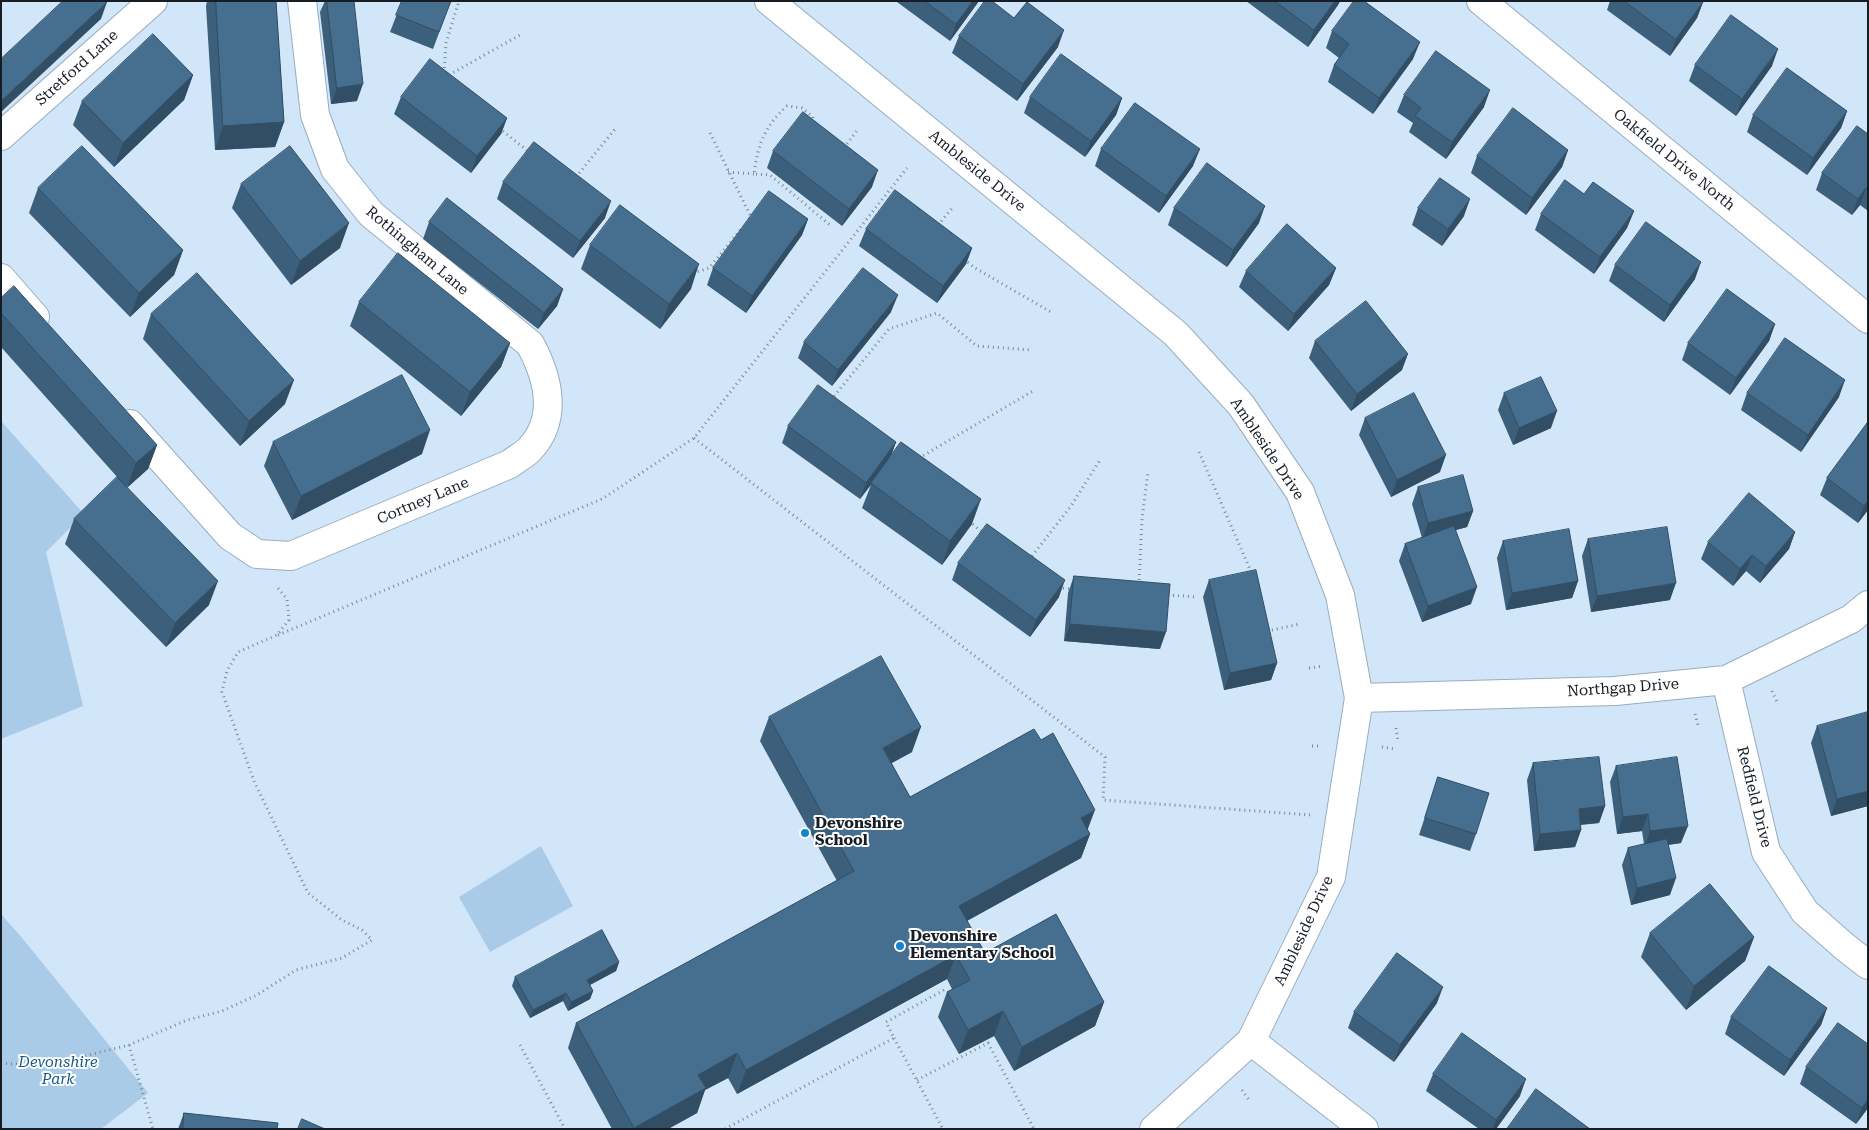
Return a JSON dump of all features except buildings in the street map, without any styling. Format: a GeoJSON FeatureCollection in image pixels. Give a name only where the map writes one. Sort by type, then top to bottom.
{"type":"FeatureCollection","features":[{"type":"Feature","properties":{"kind":"street","name":"Stretford Lane"},"geometry":{"type":"LineString","coordinates":[[1,136],[153,1]]}},
{"type":"Feature","properties":{"kind":"street","name":"Rothingham Lane"},"geometry":{"type":"LineString","coordinates":[[302,1],[315,115],[335,169],[371,214],[530,344],[541,364]]}},
{"type":"Feature","properties":{"kind":"street","name":"Ambleside Drive"},"geometry":{"type":"LineString","coordinates":[[769,1],[1176,334],[1240,405],[1300,492],[1340,596],[1358,698],[1331,877],[1251,1041],[1154,1129]]}},
{"type":"Feature","properties":{"kind":"street","name":"Oakfield Drive North"},"geometry":{"type":"LineString","coordinates":[[1481,1],[1868,319]]}},
{"type":"Feature","properties":{"kind":"street"},"geometry":{"type":"LineString","coordinates":[[1,278],[54,337]]}},
{"type":"Feature","properties":{"kind":"street","name":"Cortney Lane"},"geometry":{"type":"LineString","coordinates":[[112,404],[230,536],[257,554],[290,556],[510,464],[529,449],[543,429],[548,408],[547,385],[541,364]]}},
{"type":"Feature","properties":{"kind":"street","name":"Northgap Drive"},"geometry":{"type":"LineString","coordinates":[[1358,698],[1614,692],[1726,680],[1851,619],[1868,605]]}},
{"type":"Feature","properties":{"kind":"street","name":"Redfield Drive"},"geometry":{"type":"LineString","coordinates":[[1726,680],[1766,852],[1805,912],[1845,948],[1868,965]]}},
{"type":"Feature","properties":{"kind":"street"},"geometry":{"type":"LineString","coordinates":[[1251,1041],[1364,1129]]}},
{"type":"Feature","properties":{"kind":"path"},"geometry":{"type":"LineString","coordinates":[[458,1],[446,43],[443,78],[520,35]]}},
{"type":"Feature","properties":{"kind":"path"},"geometry":{"type":"LineString","coordinates":[[754,174],[757,152],[763,136],[773,119],[787,106],[802,108],[813,117],[813,125]]}},
{"type":"Feature","properties":{"kind":"path"},"geometry":{"type":"LineString","coordinates":[[494,123],[532,154]]}},
{"type":"Feature","properties":{"kind":"path"},"geometry":{"type":"LineString","coordinates":[[575,178],[615,129]]}},
{"type":"Feature","properties":{"kind":"path"},"geometry":{"type":"LineString","coordinates":[[838,154],[858,129]]}},
{"type":"Feature","properties":{"kind":"path"},"geometry":{"type":"LineString","coordinates":[[691,274],[709,268],[752,217],[710,133]]}},
{"type":"Feature","properties":{"kind":"path"},"geometry":{"type":"LineString","coordinates":[[1,1063],[25,1065],[73,1059],[129,1045],[187,1020],[222,1011],[256,995],[296,970],[342,958],[372,940],[362,930],[342,920],[308,892],[254,781],[222,692],[227,671],[238,652],[602,499],[694,438],[908,168]]}},
{"type":"Feature","properties":{"kind":"path"},"geometry":{"type":"LineString","coordinates":[[728,172],[770,175],[830,225]]}},
{"type":"Feature","properties":{"kind":"path"},"geometry":{"type":"LineString","coordinates":[[937,226],[954,206]]}},
{"type":"Feature","properties":{"kind":"path"},"geometry":{"type":"LineString","coordinates":[[960,256],[975,268],[1052,312]]}},
{"type":"Feature","properties":{"kind":"path"},"geometry":{"type":"LineString","coordinates":[[827,404],[889,329],[936,313],[977,346],[1032,350]]}},
{"type":"Feature","properties":{"kind":"path"},"geometry":{"type":"LineString","coordinates":[[911,463],[1033,391]]}},
{"type":"Feature","properties":{"kind":"path"},"geometry":{"type":"LineString","coordinates":[[694,438],[1105,757],[1103,800],[1340,817]]}},
{"type":"Feature","properties":{"kind":"path"},"geometry":{"type":"LineString","coordinates":[[1199,452],[1253,578]]}},
{"type":"Feature","properties":{"kind":"path"},"geometry":{"type":"LineString","coordinates":[[1024,566],[1071,506],[1100,460]]}},
{"type":"Feature","properties":{"kind":"path"},"geometry":{"type":"LineString","coordinates":[[1138,593],[1142,519],[1148,472]]}},
{"type":"Feature","properties":{"kind":"path"},"geometry":{"type":"LineString","coordinates":[[964,517],[986,535]]}},
{"type":"Feature","properties":{"kind":"path"},"geometry":{"type":"LineString","coordinates":[[274,585],[287,599],[289,620],[277,635]]}},
{"type":"Feature","properties":{"kind":"path"},"geometry":{"type":"LineString","coordinates":[[1051,587],[1080,589]]}},
{"type":"Feature","properties":{"kind":"path"},"geometry":{"type":"LineString","coordinates":[[1168,595],[1197,597]]}},
{"type":"Feature","properties":{"kind":"path"},"geometry":{"type":"LineString","coordinates":[[1267,640],[1265,631],[1300,624]]}},
{"type":"Feature","properties":{"kind":"path"},"geometry":{"type":"LineString","coordinates":[[1396,723],[1398,742]]}},
{"type":"Feature","properties":{"kind":"path"},"geometry":{"type":"LineString","coordinates":[[943,1129],[886,1022],[944,990]]}},
{"type":"Feature","properties":{"kind":"path"},"geometry":{"type":"LineString","coordinates":[[725,1129],[894,1038]]}},
{"type":"Feature","properties":{"kind":"path"},"geometry":{"type":"LineString","coordinates":[[917,1080],[988,1043],[1034,1129]]}},
{"type":"Feature","properties":{"kind":"path"},"geometry":{"type":"LineString","coordinates":[[129,1045],[154,1129]]}},
{"type":"Feature","properties":{"kind":"path"},"geometry":{"type":"LineString","coordinates":[[520,1045],[565,1129]]}},
{"type":"Feature","properties":{"kind":"green space"},"geometry":{"type":"Polygon","coordinates":[[[1,421],[84,514],[46,552],[83,706],[1,739],[1,421]]]}},
{"type":"Feature","properties":{"kind":"green space"},"geometry":{"type":"Polygon","coordinates":[[[541,846],[573,906],[490,952],[459,897],[541,846]]]}},
{"type":"Feature","properties":{"kind":"green space","name":"Devonshire Park"},"geometry":{"type":"Polygon","coordinates":[[[1,914],[148,1093],[101,1129],[1,1129],[1,914]]]}},
{"type":"Feature","properties":{"kind":"place","name":"Devonshire School"},"geometry":{"type":"Point","coordinates":[805,833]}},
{"type":"Feature","properties":{"kind":"place","name":"Devonshire Elementary School"},"geometry":{"type":"Point","coordinates":[900,946]}}]}
